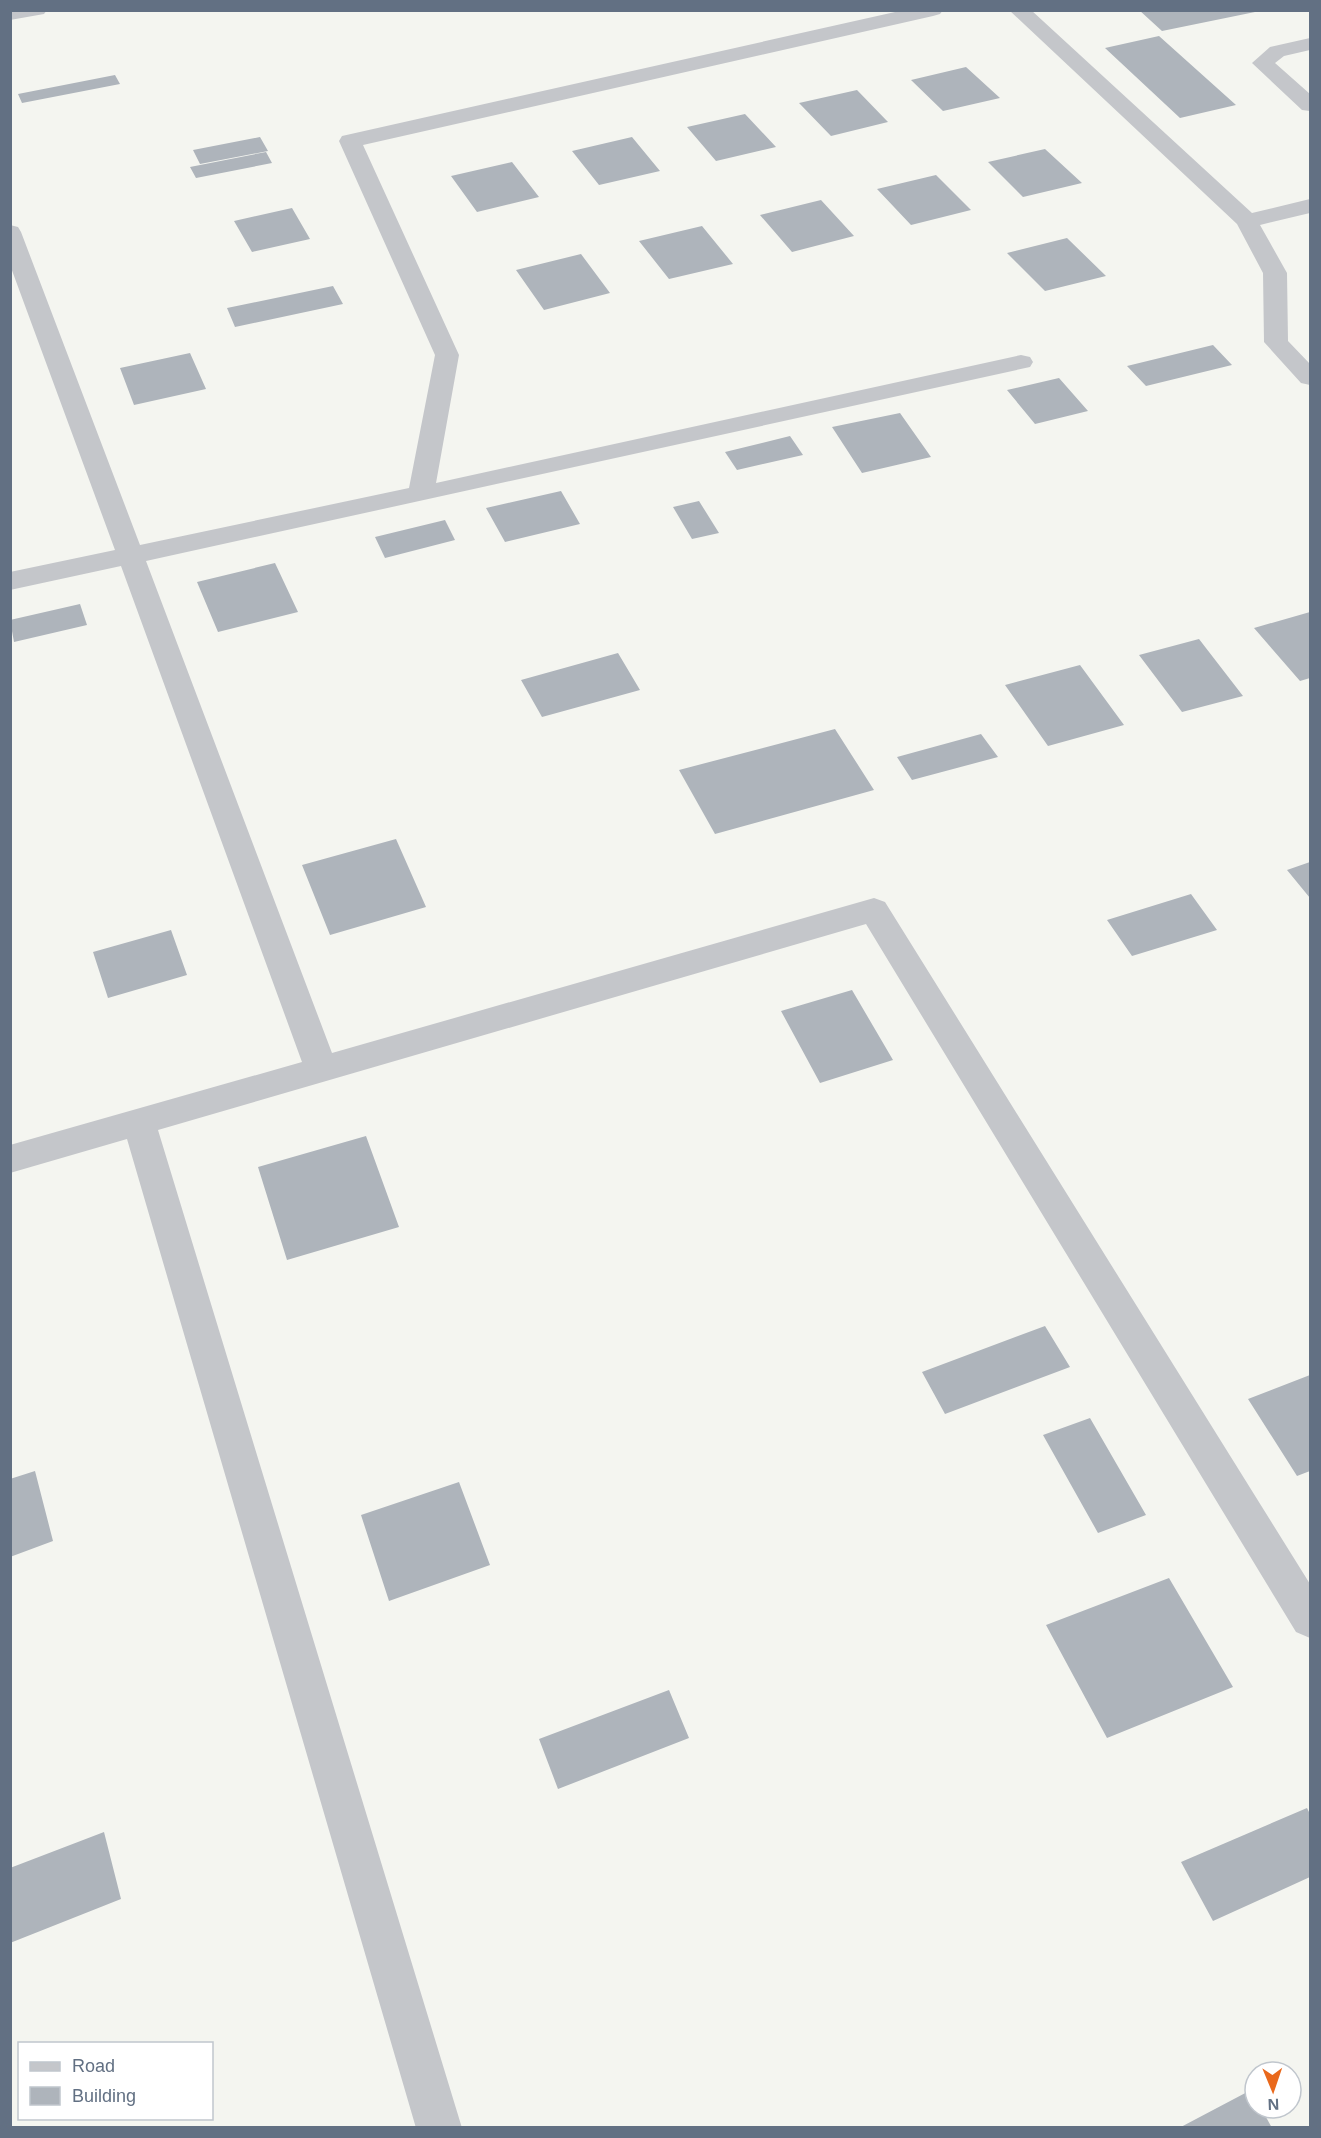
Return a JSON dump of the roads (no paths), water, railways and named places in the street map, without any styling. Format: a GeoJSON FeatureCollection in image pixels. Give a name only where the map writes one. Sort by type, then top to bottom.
{"type":"FeatureCollection","features":[{"type":"Feature","properties":{"kind":"street"},"geometry":{"type":"LineString","coordinates":[[10,14],[37,10]]}},
{"type":"Feature","properties":{"kind":"street"},"geometry":{"type":"LineString","coordinates":[[421,494],[447,354],[350,141],[933,10]]}},
{"type":"Feature","properties":{"kind":"street"},"geometry":{"type":"LineString","coordinates":[[1019,10],[1247,221],[1275,273],[1275,342],[1311,378]]}},
{"type":"Feature","properties":{"kind":"street"},"geometry":{"type":"LineString","coordinates":[[1311,44],[1277,51],[1262,63],[1311,105]]}},
{"type":"Feature","properties":{"kind":"street"},"geometry":{"type":"LineString","coordinates":[[1247,221],[1311,206]]}},
{"type":"Feature","properties":{"kind":"street"},"geometry":{"type":"LineString","coordinates":[[10,232],[321,1069]]}},
{"type":"Feature","properties":{"kind":"street"},"geometry":{"type":"LineString","coordinates":[[10,581],[421,494],[1021,362]]}},
{"type":"Feature","properties":{"kind":"street"},"geometry":{"type":"LineString","coordinates":[[10,1159],[874,910],[1305,1600]]}},
{"type":"Feature","properties":{"kind":"street"},"geometry":{"type":"LineString","coordinates":[[139,1122],[439,2127]]}}]}
